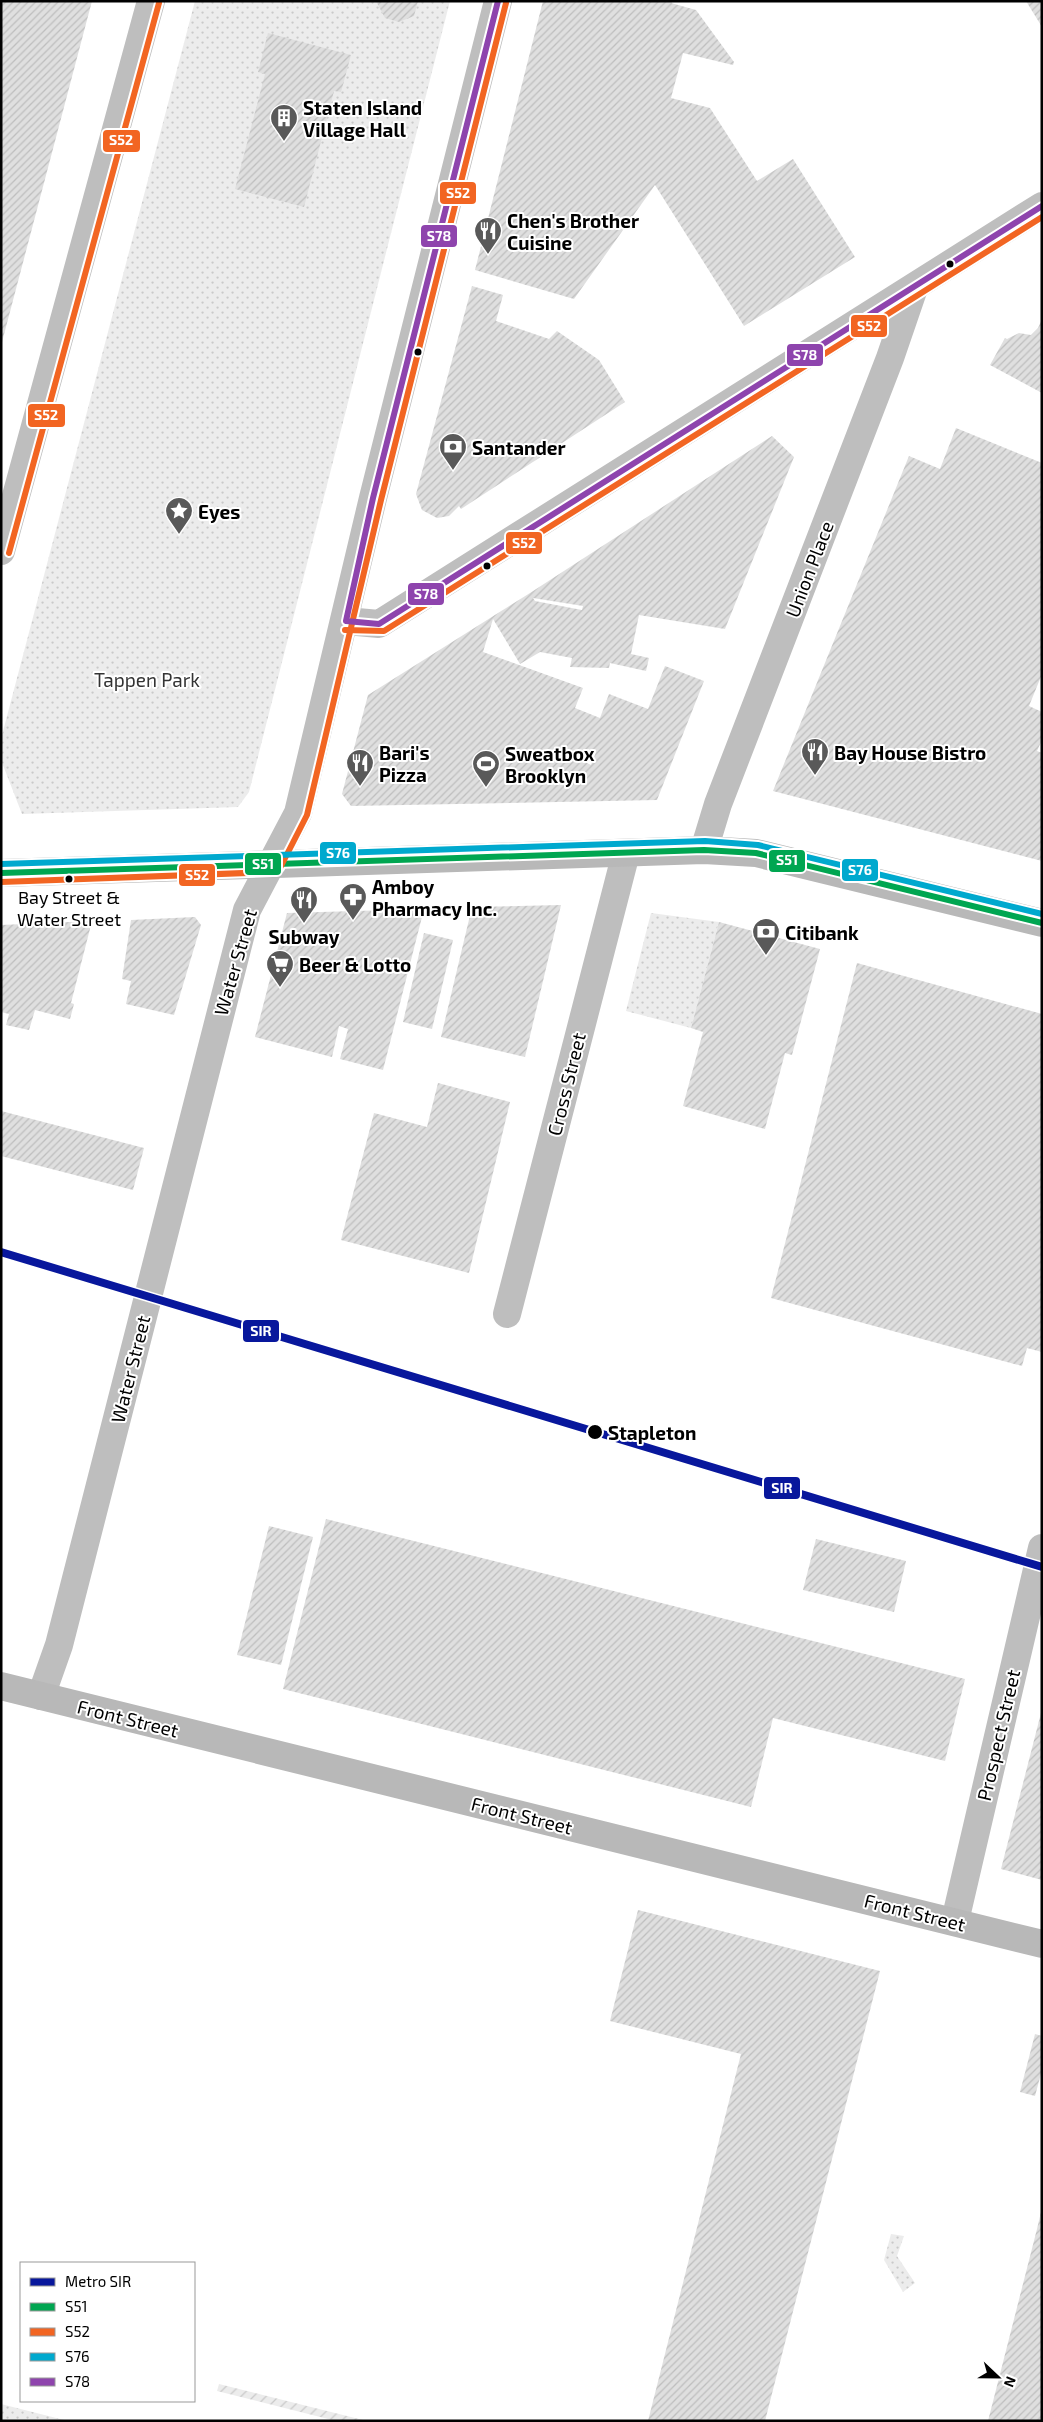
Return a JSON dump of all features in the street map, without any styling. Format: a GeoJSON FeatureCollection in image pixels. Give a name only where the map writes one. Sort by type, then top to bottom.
{"type":"FeatureCollection","features":[{"type":"Feature","properties":{"kind":"street"},"geometry":{"type":"LineString","coordinates":[[1,551],[152,1]]}},
{"type":"Feature","properties":{"kind":"street","name":"Water Street"},"geometry":{"type":"LineString","coordinates":[[41,1696],[59,1645],[247,910],[298,813],[346,622],[374,498],[498,1]]}},
{"type":"Feature","properties":{"kind":"street"},"geometry":{"type":"LineString","coordinates":[[346,622],[379,624],[1042,206]]}},
{"type":"Feature","properties":{"kind":"street","name":"Union Place"},"geometry":{"type":"LineString","coordinates":[[704,850],[718,804],[890,358],[914,288]]}},
{"type":"Feature","properties":{"kind":"street"},"geometry":{"type":"LineString","coordinates":[[1,873],[704,850],[756,853],[1042,923]]}},
{"type":"Feature","properties":{"kind":"street","name":"Cross Street"},"geometry":{"type":"LineString","coordinates":[[507,1314],[626,854]]}},
{"type":"Feature","properties":{"kind":"street","name":"Prospect Street"},"geometry":{"type":"LineString","coordinates":[[955,1921],[1042,1548]]}},
{"type":"Feature","properties":{"kind":"street","name":"Front Street"},"geometry":{"type":"LineString","coordinates":[[1,1686],[1042,1944]]}},
{"type":"Feature","properties":{"kind":"green space","name":"Tappen Park"},"geometry":{"type":"Polygon","coordinates":[[[195,1],[450,1],[249,792],[238,807],[22,814],[1,760],[1,739],[195,1]]]}},
{"type":"Feature","properties":{"kind":"green space"},"geometry":{"type":"Polygon","coordinates":[[[651,913],[719,922],[691,1028],[626,1011],[651,913]]]}},
{"type":"Feature","properties":{"kind":"green space"},"geometry":{"type":"Polygon","coordinates":[[[891,2234],[904,2236],[897,2256],[915,2283],[903,2292],[884,2260],[891,2234]]]}},
{"type":"Feature","properties":{"kind":"green space"},"geometry":{"type":"Polygon","coordinates":[[[219,2384],[367,2421],[336,2421],[217,2391],[219,2384]]]}},
{"type":"Feature","properties":{"kind":"green space"},"geometry":{"type":"Polygon","coordinates":[[[1,2404],[68,2421],[1,2421],[1,2404]]]}},
{"type":"Feature","properties":{"kind":"building"},"geometry":{"type":"Polygon","coordinates":[[[1,1],[92,1],[2,342],[1,342],[1,1]]]}},
{"type":"Feature","properties":{"kind":"building"},"geometry":{"type":"Polygon","coordinates":[[[376,1],[418,1],[414,16],[399,22],[385,18],[376,1]]]}},
{"type":"Feature","properties":{"kind":"building"},"geometry":{"type":"Polygon","coordinates":[[[543,1],[674,1],[671,3],[696,10],[734,62],[733,65],[683,53],[671,98],[710,108],[757,181],[793,159],[855,257],[744,326],[655,185],[574,299],[475,270],[543,1]]]}},
{"type":"Feature","properties":{"kind":"building"},"geometry":{"type":"Polygon","coordinates":[[[1026,1],[1042,1],[1042,27],[1026,1]]]}},
{"type":"Feature","properties":{"kind":"building","name":"Staten Island Village Hall"},"geometry":{"type":"Polygon","coordinates":[[[268,33],[351,55],[341,92],[334,91],[304,207],[235,189],[265,74],[258,72],[268,33]]]}},
{"type":"Feature","properties":{"kind":"building"},"geometry":{"type":"Polygon","coordinates":[[[472,286],[503,295],[496,321],[549,339],[557,331],[599,360],[625,402],[461,509],[459,506],[449,516],[437,518],[422,510],[416,494],[472,286]]]}},
{"type":"Feature","properties":{"kind":"building"},"geometry":{"type":"Polygon","coordinates":[[[1042,319],[1042,393],[990,365],[1005,338],[1007,339],[1019,333],[1031,335],[1038,328],[1042,319]]]}},
{"type":"Feature","properties":{"kind":"building"},"geometry":{"type":"Polygon","coordinates":[[[956,428],[1042,463],[1042,674],[1029,706],[1042,712],[1042,740],[1037,751],[1042,753],[1042,861],[773,791],[909,456],[940,469],[956,428]]]}},
{"type":"Feature","properties":{"kind":"building"},"geometry":{"type":"Polygon","coordinates":[[[772,436],[794,457],[725,629],[639,615],[631,654],[649,658],[646,671],[610,663],[609,668],[570,667],[572,658],[540,652],[520,664],[493,619],[483,652],[583,688],[575,708],[600,718],[609,694],[648,709],[665,666],[704,681],[657,800],[351,806],[342,794],[368,695],[530,593],[772,436]],[[533,598],[535,601],[582,610],[583,606],[533,598]],[[588,749],[583,761],[591,765],[596,752],[588,749]]]}},
{"type":"Feature","properties":{"kind":"building"},"geometry":{"type":"Polygon","coordinates":[[[561,905],[525,1057],[441,1037],[472,907],[561,905]]]}},
{"type":"Feature","properties":{"kind":"building"},"geometry":{"type":"Polygon","coordinates":[[[424,909],[383,1070],[340,1059],[348,1029],[339,1026],[332,1057],[255,1037],[287,913],[424,909]]]}},
{"type":"Feature","properties":{"kind":"building"},"geometry":{"type":"Polygon","coordinates":[[[195,917],[201,925],[174,1015],[126,1004],[131,981],[122,979],[131,920],[195,917]]]}},
{"type":"Feature","properties":{"kind":"building"},"geometry":{"type":"Polygon","coordinates":[[[92,921],[71,1003],[74,1004],[70,1019],[35,1010],[29,1030],[6,1025],[9,1014],[1,1012],[1,925],[92,921]]]}},
{"type":"Feature","properties":{"kind":"building"},"geometry":{"type":"Polygon","coordinates":[[[719,922],[820,949],[792,1055],[785,1053],[765,1129],[683,1106],[703,1032],[691,1028],[719,922]]]}},
{"type":"Feature","properties":{"kind":"building"},"geometry":{"type":"Polygon","coordinates":[[[424,933],[453,940],[432,1029],[403,1022],[424,933]]]}},
{"type":"Feature","properties":{"kind":"building"},"geometry":{"type":"Polygon","coordinates":[[[857,963],[1042,1014],[1042,1352],[1027,1348],[1022,1366],[771,1298],[857,963]]]}},
{"type":"Feature","properties":{"kind":"building"},"geometry":{"type":"Polygon","coordinates":[[[438,1083],[510,1102],[469,1273],[341,1240],[374,1113],[427,1127],[438,1083]]]}},
{"type":"Feature","properties":{"kind":"building"},"geometry":{"type":"Polygon","coordinates":[[[1,1111],[144,1148],[133,1190],[1,1156],[1,1111]]]}},
{"type":"Feature","properties":{"kind":"building"},"geometry":{"type":"Polygon","coordinates":[[[326,1519],[965,1679],[945,1761],[773,1718],[751,1807],[283,1689],[326,1519]]]}},
{"type":"Feature","properties":{"kind":"building"},"geometry":{"type":"Polygon","coordinates":[[[269,1526],[313,1537],[281,1665],[237,1655],[269,1526]]]}},
{"type":"Feature","properties":{"kind":"building"},"geometry":{"type":"Polygon","coordinates":[[[816,1539],[906,1561],[894,1612],[803,1590],[816,1539]]]}},
{"type":"Feature","properties":{"kind":"building"},"geometry":{"type":"Polygon","coordinates":[[[1042,1713],[1042,1880],[1001,1869],[1042,1713]]]}},
{"type":"Feature","properties":{"kind":"building"},"geometry":{"type":"Polygon","coordinates":[[[638,1910],[880,1971],[765,2421],[648,2421],[741,2054],[610,2021],[638,1910]]]}},
{"type":"Feature","properties":{"kind":"building"},"geometry":{"type":"Polygon","coordinates":[[[1035,2034],[1042,2036],[1042,2070],[1035,2096],[1020,2092],[1035,2034]]]}},
{"type":"Feature","properties":{"kind":"building"},"geometry":{"type":"Polygon","coordinates":[[[1041,2212],[1042,2421],[988,2421],[1037,2229],[1041,2212]]]}},
{"type":"Feature","properties":{"kind":"metro line","name":"SIR"},"geometry":{"type":"LineString","coordinates":[[1,1252],[1042,1567]]}},
{"type":"Feature","properties":{"kind":"transit line","name":"S78"},"geometry":{"type":"LineString","coordinates":[[498,1],[373,498],[346,621],[379,624],[1042,206]]}},
{"type":"Feature","properties":{"kind":"transit line","name":"S52"},"geometry":{"type":"LineString","coordinates":[[9,553],[159,3]]}},
{"type":"Feature","properties":{"kind":"transit line","name":"S52"},"geometry":{"type":"LineString","coordinates":[[1,882],[273,872],[280,868],[307,815],[381,500],[506,3]]}},
{"type":"Feature","properties":{"kind":"transit line","name":"S52"},"geometry":{"type":"LineString","coordinates":[[345,630],[384,631],[1042,217]]}},
{"type":"Feature","properties":{"kind":"transit line","name":"S76"},"geometry":{"type":"LineString","coordinates":[[1,864],[705,841],[758,845],[1042,914]]}},
{"type":"Feature","properties":{"kind":"transit line","name":"S51"},"geometry":{"type":"LineString","coordinates":[[1,873],[704,850],[756,853],[1042,923]]}},
{"type":"Feature","properties":{"kind":"place","name":"Staten Island Village Hall"},"geometry":{"type":"Point","coordinates":[284,142]}},
{"type":"Feature","properties":{"kind":"place","name":"Chen's Brother Cuisine"},"geometry":{"type":"Point","coordinates":[488,255]}},
{"type":"Feature","properties":{"kind":"place","name":"Santander"},"geometry":{"type":"Point","coordinates":[453,471]}},
{"type":"Feature","properties":{"kind":"place","name":"Eyes"},"geometry":{"type":"Point","coordinates":[179,535]}},
{"type":"Feature","properties":{"kind":"place","name":"Bay House Bistro"},"geometry":{"type":"Point","coordinates":[815,776]}},
{"type":"Feature","properties":{"kind":"place","name":"Bari's Pizza"},"geometry":{"type":"Point","coordinates":[360,787]}},
{"type":"Feature","properties":{"kind":"place","name":"Sweatbox Brooklyn"},"geometry":{"type":"Point","coordinates":[486,788]}},
{"type":"Feature","properties":{"kind":"place","name":"Bay Street & Water Street"},"geometry":{"type":"Point","coordinates":[69,879]}},
{"type":"Feature","properties":{"kind":"place","name":"Amboy Pharmacy Inc."},"geometry":{"type":"Point","coordinates":[353,921]}},
{"type":"Feature","properties":{"kind":"place","name":"Subway"},"geometry":{"type":"Point","coordinates":[304,924]}},
{"type":"Feature","properties":{"kind":"place","name":"Citibank"},"geometry":{"type":"Point","coordinates":[766,956]}},
{"type":"Feature","properties":{"kind":"place","name":"Beer & Lotto"},"geometry":{"type":"Point","coordinates":[280,988]}},
{"type":"Feature","properties":{"kind":"place","name":"Stapleton"},"geometry":{"type":"Point","coordinates":[595,1432]}}]}
